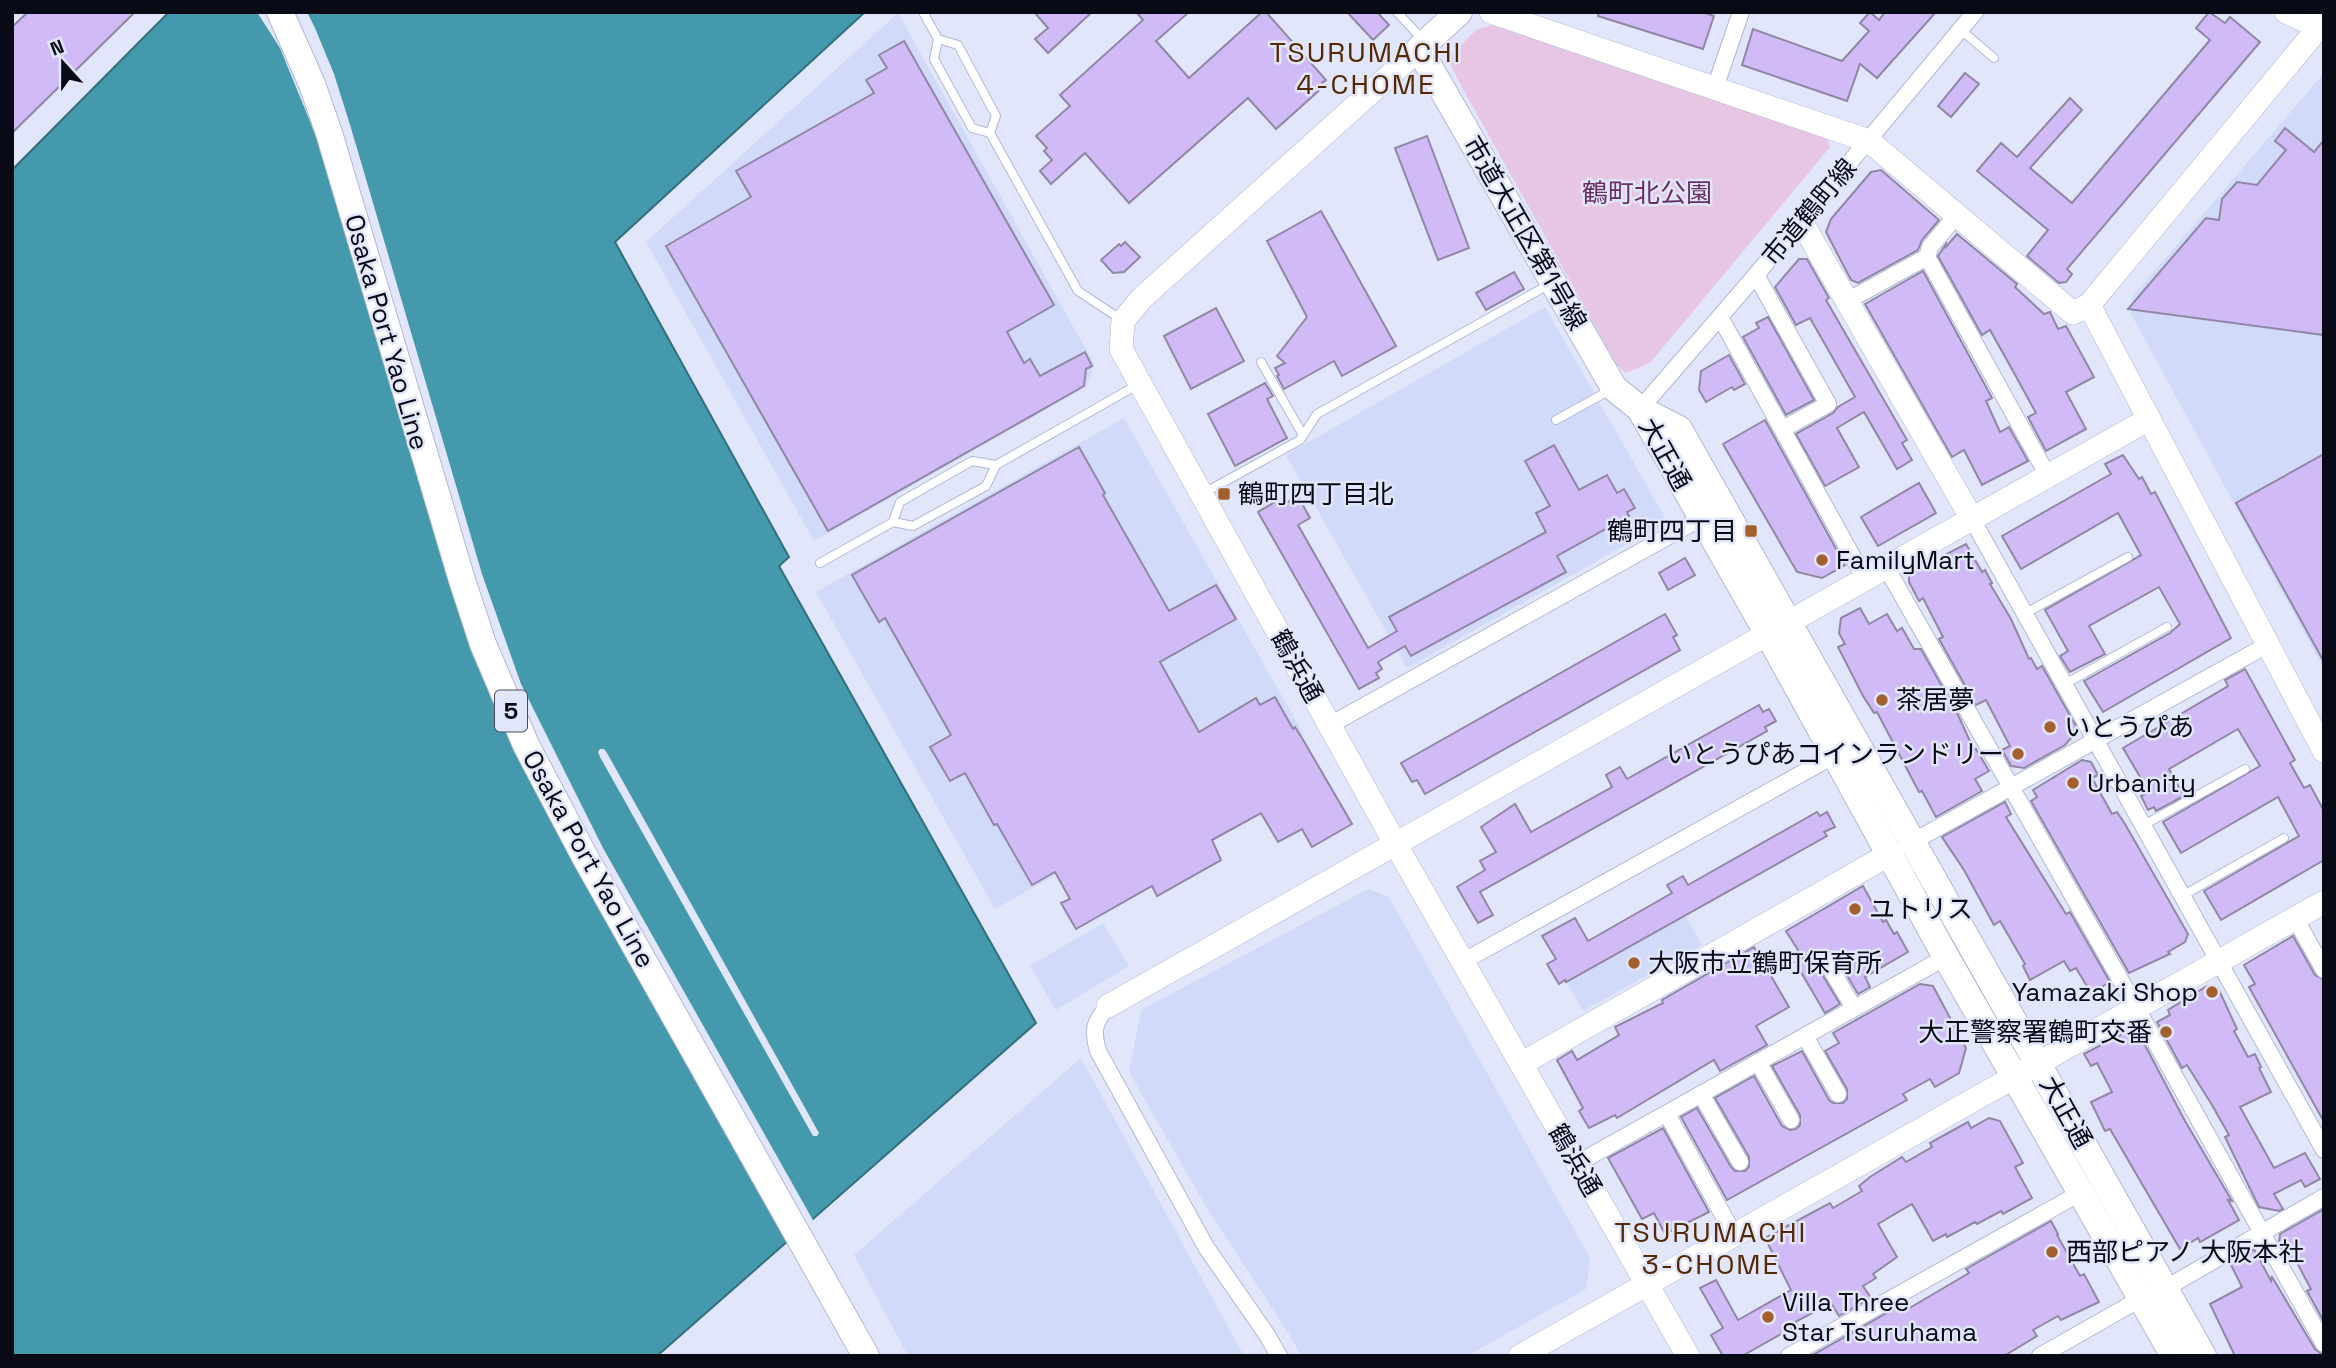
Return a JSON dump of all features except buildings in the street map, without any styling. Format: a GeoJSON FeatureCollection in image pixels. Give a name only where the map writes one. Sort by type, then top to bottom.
{"type":"FeatureCollection","features":[{"type":"Feature","properties":{"kind":"main road","name":"Osaka Port Yao Line"},"geometry":{"type":"LineString","coordinates":[[280,12],[312,84],[329,133],[454,554],[483,644],[503,693],[526,745],[585,858],[866,1356]]}},
{"type":"Feature","properties":{"kind":"main road"},"geometry":{"type":"LineString","coordinates":[[1422,46],[1459,12]]}},
{"type":"Feature","properties":{"kind":"main road","name":"市道大正区第1号線"},"geometry":{"type":"LineString","coordinates":[[1422,46],[1614,388],[1640,409]]}},
{"type":"Feature","properties":{"kind":"main road","name":"大正通"},"geometry":{"type":"LineString","coordinates":[[1640,409],[1701,518],[1778,628],[1901,848],[1946,957],[2082,1192],[2203,1356]]}},
{"type":"Feature","properties":{"kind":"main road","name":"大正通"},"geometry":{"type":"LineString","coordinates":[[1640,409],[1679,429],[1778,628],[1835,755],[1901,848],[2038,1061],[2154,1293],[2174,1356]]}},
{"type":"Feature","properties":{"kind":"street"},"geometry":{"type":"LineString","coordinates":[[1491,12],[1869,141],[2073,313],[2089,305],[2321,24],[2286,12]]}},
{"type":"Feature","properties":{"kind":"street"},"geometry":{"type":"LineString","coordinates":[[1715,88],[1741,12]]}},
{"type":"Feature","properties":{"kind":"street","name":"市道鶴町線"},"geometry":{"type":"LineString","coordinates":[[1640,409],[1756,275],[1975,12]]}},
{"type":"Feature","properties":{"kind":"street"},"geometry":{"type":"LineString","coordinates":[[1122,321],[1142,298],[1422,46]]}},
{"type":"Feature","properties":{"kind":"street"},"geometry":{"type":"LineString","coordinates":[[1847,301],[1927,257],[1930,247],[1956,216]]}},
{"type":"Feature","properties":{"kind":"street"},"geometry":{"type":"LineString","coordinates":[[1801,221],[1972,519],[2324,1150]]}},
{"type":"Feature","properties":{"kind":"street"},"geometry":{"type":"LineString","coordinates":[[1927,257],[2048,476]]}},
{"type":"Feature","properties":{"kind":"street"},"geometry":{"type":"LineString","coordinates":[[1756,275],[1828,404],[1783,429]]}},
{"type":"Feature","properties":{"kind":"street"},"geometry":{"type":"LineString","coordinates":[[2089,305],[2324,751]]}},
{"type":"Feature","properties":{"kind":"street"},"geometry":{"type":"LineString","coordinates":[[1720,317],[1783,429],[2010,788],[2324,1344]]}},
{"type":"Feature","properties":{"kind":"street","name":"鶴浜通"},"geometry":{"type":"LineString","coordinates":[[1122,321],[1121,349],[1140,384],[1396,845],[1688,1356]]}},
{"type":"Feature","properties":{"kind":"street"},"geometry":{"type":"LineString","coordinates":[[1279,1356],[1206,1247],[1098,1051],[1094,1035],[1097,1020],[1108,1006],[2149,419]]}},
{"type":"Feature","properties":{"kind":"street"},"geometry":{"type":"LineString","coordinates":[[1330,725],[1701,518]]}},
{"type":"Feature","properties":{"kind":"street"},"geometry":{"type":"LineString","coordinates":[[1521,1064],[1901,848],[2267,645]]}},
{"type":"Feature","properties":{"kind":"street"},"geometry":{"type":"LineString","coordinates":[[1462,962],[1835,755]]}},
{"type":"Feature","properties":{"kind":"street"},"geometry":{"type":"LineString","coordinates":[[1520,1356],[1733,1233],[2324,902]]}},
{"type":"Feature","properties":{"kind":"street"},"geometry":{"type":"LineString","coordinates":[[2295,918],[2324,970]]}},
{"type":"Feature","properties":{"kind":"street"},"geometry":{"type":"LineString","coordinates":[[1578,1163],[1946,957]]}},
{"type":"Feature","properties":{"kind":"street"},"geometry":{"type":"LineString","coordinates":[[1826,961],[1854,1008]]}},
{"type":"Feature","properties":{"kind":"street"},"geometry":{"type":"LineString","coordinates":[[1805,1036],[1838,1094]]}},
{"type":"Feature","properties":{"kind":"street"},"geometry":{"type":"LineString","coordinates":[[1758,1062],[1791,1120]]}},
{"type":"Feature","properties":{"kind":"street"},"geometry":{"type":"LineString","coordinates":[[1702,1094],[1740,1162]]}},
{"type":"Feature","properties":{"kind":"street"},"geometry":{"type":"LineString","coordinates":[[1667,1114],[1733,1233]]}},
{"type":"Feature","properties":{"kind":"street"},"geometry":{"type":"LineString","coordinates":[[1789,1356],[2082,1192]]}},
{"type":"Feature","properties":{"kind":"street"},"geometry":{"type":"LineString","coordinates":[[2040,1356],[2324,1197]]}},
{"type":"Feature","properties":{"kind":"lane"},"geometry":{"type":"LineString","coordinates":[[923,12],[938,39],[934,59],[972,128],[990,133],[1078,291],[1122,321]]}},
{"type":"Feature","properties":{"kind":"lane"},"geometry":{"type":"LineString","coordinates":[[1397,12],[1422,46]]}},
{"type":"Feature","properties":{"kind":"lane"},"geometry":{"type":"LineString","coordinates":[[1961,30],[1994,58]]}},
{"type":"Feature","properties":{"kind":"lane"},"geometry":{"type":"LineString","coordinates":[[938,39],[958,45],[996,116],[990,133]]}},
{"type":"Feature","properties":{"kind":"lane"},"geometry":{"type":"LineString","coordinates":[[1202,495],[1300,440],[1317,414],[1553,282]]}},
{"type":"Feature","properties":{"kind":"lane"},"geometry":{"type":"LineString","coordinates":[[1261,362],[1303,435]]}},
{"type":"Feature","properties":{"kind":"lane"},"geometry":{"type":"LineString","coordinates":[[820,563],[893,522],[913,526],[986,486],[996,465],[1140,384]]}},
{"type":"Feature","properties":{"kind":"lane"},"geometry":{"type":"LineString","coordinates":[[1556,420],[1614,388]]}},
{"type":"Feature","properties":{"kind":"lane"},"geometry":{"type":"LineString","coordinates":[[893,522],[900,502],[972,461],[996,465]]}},
{"type":"Feature","properties":{"kind":"lane"},"geometry":{"type":"LineString","coordinates":[[2024,614],[2128,557]]}},
{"type":"Feature","properties":{"kind":"lane"},"geometry":{"type":"LineString","coordinates":[[2063,685],[2167,626]]}},
{"type":"Feature","properties":{"kind":"lane"},"geometry":{"type":"LineString","coordinates":[[2142,826],[2245,769]]}},
{"type":"Feature","properties":{"kind":"lane"},"geometry":{"type":"LineString","coordinates":[[2182,896],[2284,838]]}},
{"type":"Feature","properties":{"kind":"shaded area"},"geometry":{"type":"Polygon","coordinates":[[[169,12],[865,12],[615,242],[789,557],[779,566],[1036,1023],[657,1356],[12,1356],[12,170],[169,12]]]}},
{"type":"Feature","properties":{"kind":"shaded area"},"geometry":{"type":"Polygon","coordinates":[[[898,13],[1094,364],[1086,387],[814,541],[646,242],[898,13]]]}},
{"type":"Feature","properties":{"kind":"shaded area"},"geometry":{"type":"Polygon","coordinates":[[[2324,73],[2324,669],[2131,314],[2133,296],[2324,73]]]}},
{"type":"Feature","properties":{"kind":"shaded area"},"geometry":{"type":"Polygon","coordinates":[[[1545,307],[1664,516],[1659,526],[1407,668],[1286,455],[1545,307]]]}},
{"type":"Feature","properties":{"kind":"shaded area"},"geometry":{"type":"Polygon","coordinates":[[[1124,418],[1304,735],[995,909],[816,592],[1124,418]]]}},
{"type":"Feature","properties":{"kind":"shaded area"},"geometry":{"type":"Polygon","coordinates":[[[1368,889],[1389,897],[1590,1258],[1586,1289],[1467,1356],[1301,1356],[1208,1210],[1129,1072],[1141,1010],[1368,889]]]}},
{"type":"Feature","properties":{"kind":"shaded area","name":"大阪市立鶴町保育所"},"geometry":{"type":"Polygon","coordinates":[[[1685,915],[1702,945],[1583,1011],[1566,982],[1685,915]]]}},
{"type":"Feature","properties":{"kind":"shaded area"},"geometry":{"type":"Polygon","coordinates":[[[1103,923],[1129,966],[1056,1010],[1030,966],[1103,923]]]}},
{"type":"Feature","properties":{"kind":"shaded area"},"geometry":{"type":"Polygon","coordinates":[[[1081,1058],[1244,1356],[908,1356],[854,1255],[1081,1058]]]}},
{"type":"Feature","properties":{"kind":"green space","name":"鶴町北公園"},"geometry":{"type":"Polygon","coordinates":[[[1492,25],[1827,138],[1830,147],[1650,363],[1625,373],[1617,365],[1451,66],[1451,55],[1476,30],[1492,25]]]}},
{"type":"Feature","properties":{"kind":"pier"},"geometry":{"type":"Polygon","coordinates":[[[257,12],[307,12],[315,28],[334,74],[351,128],[482,574],[521,684],[603,848],[814,1222],[790,1244],[516,751],[491,698],[449,583],[318,141],[280,48],[257,12]]]}},
{"type":"Feature","properties":{"kind":"pier"},"geometry":{"type":"Polygon","coordinates":[[[600,749],[607,753],[819,1133],[817,1136],[813,1136],[600,757],[600,749]]]}},
{"type":"Feature","properties":{"kind":"place","name":"鶴町四丁目北"},"geometry":{"type":"Point","coordinates":[1224,494]}},
{"type":"Feature","properties":{"kind":"place","name":"鶴町四丁目"},"geometry":{"type":"Point","coordinates":[1751,531]}},
{"type":"Feature","properties":{"kind":"place","name":"FamilyMart"},"geometry":{"type":"Point","coordinates":[1822,560]}},
{"type":"Feature","properties":{"kind":"place","name":"茶居夢"},"geometry":{"type":"Point","coordinates":[1882,700]}},
{"type":"Feature","properties":{"kind":"place","name":"いとうぴあ"},"geometry":{"type":"Point","coordinates":[2050,727]}},
{"type":"Feature","properties":{"kind":"place","name":"いとうぴあコインランドリー"},"geometry":{"type":"Point","coordinates":[2018,754]}},
{"type":"Feature","properties":{"kind":"place","name":"Urbanity"},"geometry":{"type":"Point","coordinates":[2073,783]}},
{"type":"Feature","properties":{"kind":"place","name":"ユトリス"},"geometry":{"type":"Point","coordinates":[1855,909]}},
{"type":"Feature","properties":{"kind":"place","name":"大阪市立鶴町保育所"},"geometry":{"type":"Point","coordinates":[1634,963]}},
{"type":"Feature","properties":{"kind":"place","name":"Yamazaki Shop"},"geometry":{"type":"Point","coordinates":[2212,992]}},
{"type":"Feature","properties":{"kind":"place","name":"大正警察署鶴町交番"},"geometry":{"type":"Point","coordinates":[2166,1032]}},
{"type":"Feature","properties":{"kind":"place","name":"西部ピアノ 大阪本社"},"geometry":{"type":"Point","coordinates":[2052,1252]}},
{"type":"Feature","properties":{"kind":"place","name":"Villa Three Star Tsuruhama"},"geometry":{"type":"Point","coordinates":[1768,1317]}},
{"type":"Feature","properties":{"kind":"district","name":"TSURUMACHI 4-CHOME"},"geometry":{"type":"Point","coordinates":[1366,68]}},
{"type":"Feature","properties":{"kind":"district","name":"TSURUMACHI 3-CHOME"},"geometry":{"type":"Point","coordinates":[1711,1248]}}]}
